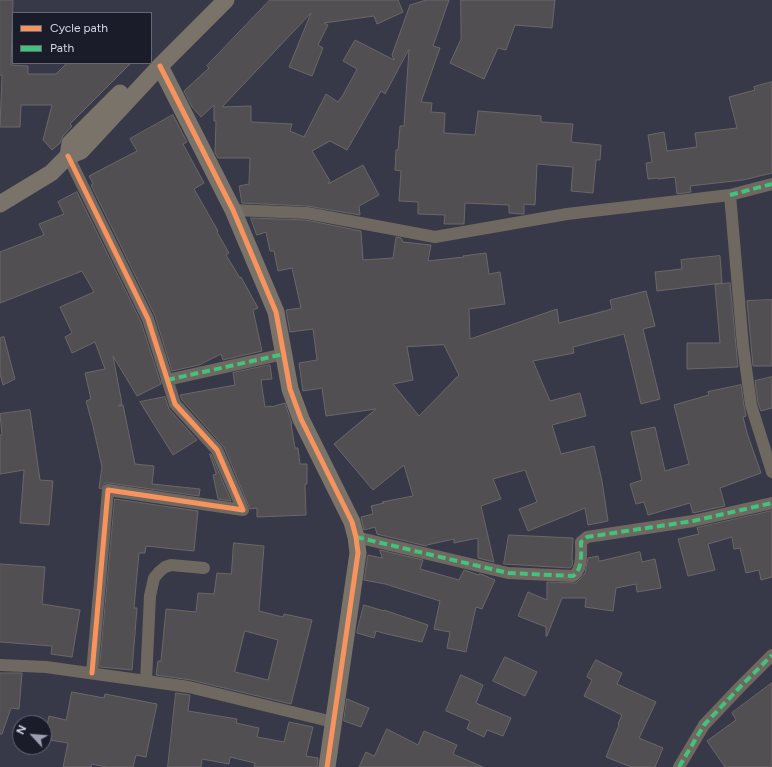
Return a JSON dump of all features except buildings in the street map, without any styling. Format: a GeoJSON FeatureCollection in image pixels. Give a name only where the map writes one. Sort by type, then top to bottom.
{"type":"FeatureCollection","features":[{"type":"Feature","properties":{"kind":"street"},"geometry":{"type":"LineString","coordinates":[[0,204],[51,173],[68,156],[81,152],[153,64],[212,0]]}},
{"type":"Feature","properties":{"kind":"street"},"geometry":{"type":"LineString","coordinates":[[153,64],[226,0]]}},
{"type":"Feature","properties":{"kind":"street"},"geometry":{"type":"LineString","coordinates":[[153,64],[234,210],[276,312],[290,389],[301,419],[352,522],[356,538],[358,553],[327,767]]}},
{"type":"Feature","properties":{"kind":"street"},"geometry":{"type":"LineString","coordinates":[[68,156],[148,319],[175,404],[217,450],[243,510],[108,490],[92,673]]}},
{"type":"Feature","properties":{"kind":"street"},"geometry":{"type":"LineString","coordinates":[[234,210],[307,213],[435,236],[567,214],[730,194],[772,184]]}},
{"type":"Feature","properties":{"kind":"street"},"geometry":{"type":"LineString","coordinates":[[730,194],[743,346],[751,405],[772,472]]}},
{"type":"Feature","properties":{"kind":"street"},"geometry":{"type":"LineString","coordinates":[[167,380],[284,354]]}},
{"type":"Feature","properties":{"kind":"street"},"geometry":{"type":"LineString","coordinates":[[356,538],[508,573],[573,576],[578,572],[580,567],[581,542],[587,537],[693,521],[772,503]]}},
{"type":"Feature","properties":{"kind":"street"},"geometry":{"type":"LineString","coordinates":[[146,681],[150,596],[154,578],[165,567],[171,565],[204,568]]}},
{"type":"Feature","properties":{"kind":"street"},"geometry":{"type":"LineString","coordinates":[[679,767],[704,725],[740,686],[772,655]]}},
{"type":"Feature","properties":{"kind":"street"},"geometry":{"type":"LineString","coordinates":[[0,665],[46,667],[189,687],[333,722]]}},
{"type":"Feature","properties":{"kind":"marked path"},"geometry":{"type":"LineString","coordinates":[[730,195],[772,184]]}},
{"type":"Feature","properties":{"kind":"marked path"},"geometry":{"type":"LineString","coordinates":[[167,380],[284,354]]}},
{"type":"Feature","properties":{"kind":"marked path"},"geometry":{"type":"LineString","coordinates":[[356,537],[508,573],[573,576],[580,565],[581,542],[587,537],[693,521],[772,503]]}},
{"type":"Feature","properties":{"kind":"marked path"},"geometry":{"type":"LineString","coordinates":[[679,767],[704,725],[772,655]]}},
{"type":"Feature","properties":{"kind":"cycle path"},"geometry":{"type":"LineString","coordinates":[[160,66],[233,210],[276,312],[290,389],[301,419],[352,522],[356,537],[358,553],[327,767]]}},
{"type":"Feature","properties":{"kind":"cycle path"},"geometry":{"type":"LineString","coordinates":[[68,156],[148,319],[175,404],[217,450],[243,510],[108,490],[92,673]]}}]}
